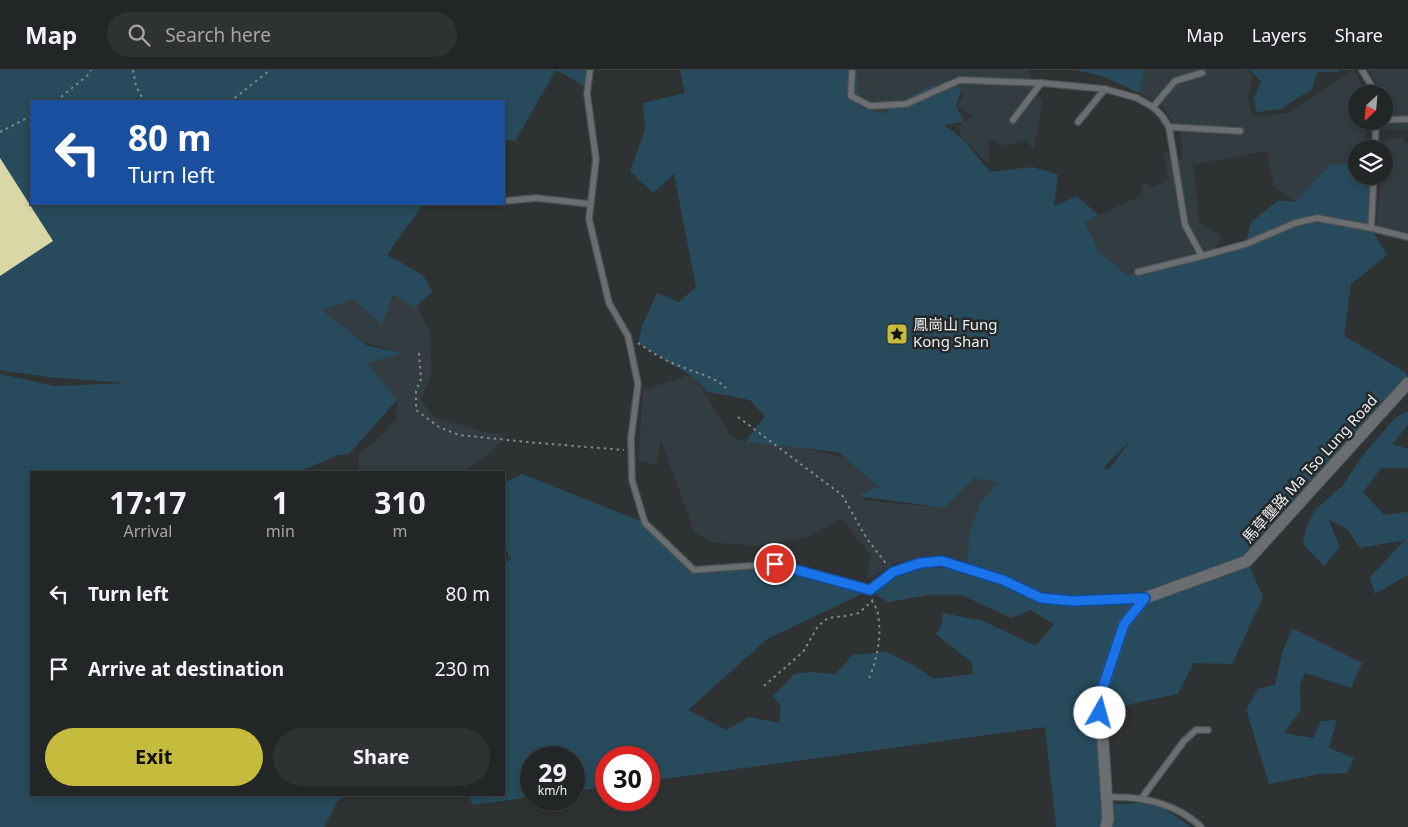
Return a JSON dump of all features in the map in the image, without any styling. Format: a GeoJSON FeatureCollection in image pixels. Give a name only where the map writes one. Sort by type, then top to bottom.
{"type":"FeatureCollection","features":[{"type":"Feature","properties":{"kind":"street","name":"馬草壟路 Ma Tso Lung Road"},"geometry":{"type":"LineString","coordinates":[[1145,598],[1247,561],[1408,383]]}},
{"type":"Feature","properties":{"kind":"street"},"geometry":{"type":"LineString","coordinates":[[1106,827],[1108,818],[1100,713],[1103,687],[1124,624],[1145,598]]}},
{"type":"Feature","properties":{"kind":"lane"},"geometry":{"type":"LineString","coordinates":[[590,70],[587,94],[596,159],[589,218],[609,303],[628,336],[638,384],[632,438],[632,480],[645,523],[694,570],[775,564],[870,590],[893,572],[920,563],[942,561],[1003,580],[1041,598],[1073,601],[1145,598]]}},
{"type":"Feature","properties":{"kind":"lane"},"geometry":{"type":"LineString","coordinates":[[852,70],[851,96],[870,106],[906,104],[960,80],[1041,83],[1105,89],[1137,98],[1153,107],[1169,127],[1186,225],[1202,256]]}},
{"type":"Feature","properties":{"kind":"lane"},"geometry":{"type":"LineString","coordinates":[[1362,70],[1371,85]]}},
{"type":"Feature","properties":{"kind":"lane"},"geometry":{"type":"LineString","coordinates":[[1153,107],[1175,81],[1202,73]]}},
{"type":"Feature","properties":{"kind":"lane"},"geometry":{"type":"LineString","coordinates":[[1014,120],[1041,83]]}},
{"type":"Feature","properties":{"kind":"lane"},"geometry":{"type":"LineString","coordinates":[[1078,122],[1105,89]]}},
{"type":"Feature","properties":{"kind":"lane"},"geometry":{"type":"LineString","coordinates":[[1393,120],[1408,119]]}},
{"type":"Feature","properties":{"kind":"lane"},"geometry":{"type":"LineString","coordinates":[[1169,127],[1240,131]]}},
{"type":"Feature","properties":{"kind":"lane"},"geometry":{"type":"LineString","coordinates":[[1371,228],[1373,185]]}},
{"type":"Feature","properties":{"kind":"lane"},"geometry":{"type":"LineString","coordinates":[[505,201],[536,198],[590,204]]}},
{"type":"Feature","properties":{"kind":"lane"},"geometry":{"type":"LineString","coordinates":[[1138,272],[1246,244],[1295,223],[1317,218],[1408,237]]}},
{"type":"Feature","properties":{"kind":"lane"},"geometry":{"type":"LineString","coordinates":[[1141,798],[1184,741],[1196,730],[1208,730]]}},
{"type":"Feature","properties":{"kind":"lane"},"geometry":{"type":"LineString","coordinates":[[1106,797],[1141,798],[1172,807],[1201,827]]}},
{"type":"Feature","properties":{"kind":"path"},"geometry":{"type":"LineString","coordinates":[[57,100],[88,76],[91,70]]}},
{"type":"Feature","properties":{"kind":"path"},"geometry":{"type":"LineString","coordinates":[[133,70],[136,86],[143,100]]}},
{"type":"Feature","properties":{"kind":"path"},"geometry":{"type":"LineString","coordinates":[[231,100],[270,70]]}},
{"type":"Feature","properties":{"kind":"path"},"geometry":{"type":"LineString","coordinates":[[0,132],[30,117]]}},
{"type":"Feature","properties":{"kind":"path"},"geometry":{"type":"LineString","coordinates":[[628,336],[671,362],[719,381],[726,388]]}},
{"type":"Feature","properties":{"kind":"path"},"geometry":{"type":"LineString","coordinates":[[419,354],[421,379],[416,391],[416,410],[439,427],[459,435],[632,450]]}},
{"type":"Feature","properties":{"kind":"path"},"geometry":{"type":"LineString","coordinates":[[738,417],[842,495],[867,539],[893,572]]}},
{"type":"Feature","properties":{"kind":"path"},"geometry":{"type":"LineString","coordinates":[[764,686],[803,652],[818,626],[828,618],[859,612],[872,601],[874,594],[870,590]]}},
{"type":"Feature","properties":{"kind":"path"},"geometry":{"type":"LineString","coordinates":[[869,678],[874,667],[879,638],[878,614],[872,601]]}},
{"type":"Feature","properties":{"kind":"shaded area"},"geometry":{"type":"Polygon","coordinates":[[[0,70],[556,70],[515,141],[505,140],[505,100],[30,100],[30,205],[422,205],[387,255],[423,275],[432,292],[414,308],[393,294],[382,325],[354,299],[322,310],[368,346],[403,353],[367,363],[397,400],[349,454],[338,455],[302,471],[30,471],[30,796],[344,796],[337,802],[324,827],[0,827],[0,374],[54,386],[126,383],[49,377],[0,370],[0,70]]]}},
{"type":"Feature","properties":{"kind":"shaded area"},"geometry":{"type":"Polygon","coordinates":[[[556,70],[588,70],[588,88],[556,70]]]}},
{"type":"Feature","properties":{"kind":"shaded area"},"geometry":{"type":"Polygon","coordinates":[[[680,70],[749,70],[750,75],[750,70],[857,70],[860,107],[883,114],[928,86],[962,87],[956,106],[964,122],[944,125],[962,138],[990,172],[1033,167],[1058,175],[1054,206],[1077,196],[1098,215],[1085,222],[1099,252],[1128,276],[1246,244],[1251,222],[1279,200],[1295,202],[1330,165],[1348,163],[1348,185],[1373,185],[1371,228],[1387,255],[1351,284],[1344,336],[1405,372],[1408,378],[1247,555],[1200,575],[1249,566],[1263,597],[1232,664],[1194,663],[1178,694],[1131,704],[1101,719],[1105,783],[1100,805],[1154,802],[1191,827],[1056,827],[1045,727],[660,780],[660,746],[595,746],[595,788],[585,790],[585,746],[520,746],[520,799],[473,805],[468,796],[505,796],[505,563],[511,559],[505,548],[505,482],[522,474],[645,523],[694,570],[791,568],[870,590],[905,568],[967,568],[970,530],[980,503],[998,483],[974,478],[945,508],[858,496],[879,487],[838,452],[745,442],[765,416],[750,400],[708,392],[696,379],[638,343],[642,326],[657,293],[679,302],[696,287],[674,174],[653,193],[630,171],[645,130],[643,103],[685,93],[680,70]],[[1131,440],[1103,468],[1109,469],[1131,440]],[[870,590],[767,639],[688,710],[726,730],[749,717],[779,723],[781,707],[773,696],[794,674],[810,672],[836,674],[852,655],[886,652],[913,665],[934,679],[973,674],[972,663],[936,634],[941,625],[943,613],[983,621],[1036,646],[1054,624],[1030,610],[1011,618],[962,595],[927,595],[888,602],[870,590]]]}},
{"type":"Feature","properties":{"kind":"shaded area"},"geometry":{"type":"Polygon","coordinates":[[[853,70],[1028,70],[1042,103],[1034,149],[1025,140],[1004,146],[989,138],[989,165],[962,138],[958,126],[973,116],[956,106],[962,99],[961,87],[928,86],[883,114],[860,108],[853,70]]]}},
{"type":"Feature","properties":{"kind":"shaded area"},"geometry":{"type":"Polygon","coordinates":[[[1075,70],[1145,70],[1139,93],[1102,76],[1075,70]]]}},
{"type":"Feature","properties":{"kind":"shaded area"},"geometry":{"type":"Polygon","coordinates":[[[1145,70],[1247,70],[1253,75],[1248,97],[1252,116],[1290,113],[1353,70],[1362,85],[1348,85],[1348,130],[1367,130],[1366,140],[1348,140],[1348,170],[1299,204],[1274,187],[1267,151],[1197,164],[1186,162],[1194,166],[1199,223],[1222,236],[1211,257],[1124,277],[1094,247],[1085,221],[1141,196],[1142,182],[1147,183],[1153,188],[1168,179],[1164,152],[1183,161],[1181,135],[1162,105],[1139,93],[1145,70]]]}},
{"type":"Feature","properties":{"kind":"shaded area"},"geometry":{"type":"Polygon","coordinates":[[[1250,70],[1339,70],[1338,72],[1317,72],[1312,89],[1281,109],[1256,112],[1254,98],[1261,81],[1250,70]]]}},
{"type":"Feature","properties":{"kind":"shaded area"},"geometry":{"type":"Polygon","coordinates":[[[1369,70],[1408,70],[1408,129],[1393,130],[1393,85],[1377,85],[1369,70]]]}},
{"type":"Feature","properties":{"kind":"shaded area"},"geometry":{"type":"Polygon","coordinates":[[[1403,137],[1408,148],[1408,232],[1376,225],[1380,185],[1393,185],[1393,140],[1385,140],[1403,137]]]}},
{"type":"Feature","properties":{"kind":"shaded area"},"geometry":{"type":"Polygon","coordinates":[[[393,293],[414,301],[430,332],[431,376],[421,400],[433,417],[485,432],[507,435],[491,452],[462,471],[359,471],[359,455],[383,434],[396,419],[397,400],[363,363],[402,353],[362,341],[321,310],[354,299],[393,293]]]}},
{"type":"Feature","properties":{"kind":"shaded area"},"geometry":{"type":"Polygon","coordinates":[[[693,374],[731,436],[745,442],[801,447],[846,458],[879,488],[863,500],[945,508],[974,478],[999,483],[980,503],[970,530],[971,565],[938,556],[895,563],[866,580],[871,556],[842,519],[807,537],[756,546],[711,542],[694,532],[661,439],[656,465],[638,460],[643,390],[693,374]]]}},
{"type":"Feature","properties":{"kind":"shaded area"},"geometry":{"type":"Polygon","coordinates":[[[1408,411],[1408,424],[1393,444],[1408,449],[1408,468],[1381,468],[1363,492],[1384,515],[1408,512],[1408,575],[1375,594],[1370,577],[1405,540],[1360,548],[1347,529],[1328,519],[1340,547],[1324,566],[1303,544],[1306,528],[1315,510],[1343,485],[1363,455],[1395,418],[1408,411]]]}},
{"type":"Feature","properties":{"kind":"shaded area"},"geometry":{"type":"Polygon","coordinates":[[[1292,628],[1362,663],[1351,688],[1305,673],[1300,685],[1301,710],[1284,733],[1313,738],[1321,721],[1337,720],[1329,748],[1354,758],[1347,773],[1320,774],[1269,784],[1246,709],[1259,688],[1275,685],[1282,654],[1292,628]]]}},
{"type":"Feature","properties":{"kind":"building"},"geometry":{"type":"Polygon","coordinates":[[[0,158],[53,241],[0,276],[0,158]]]}},
{"type":"Feature","properties":{"kind":"place","name":"鳳崗山 Fung Kong Shan"},"geometry":{"type":"Point","coordinates":[897,334]}},
{"type":"Feature","properties":{"kind":"route"},"geometry":{"type":"LineString","coordinates":[[775,564],[870,590],[893,572],[920,563],[942,561],[1003,580],[1041,598],[1073,601],[1145,598],[1124,624],[1103,687],[1100,713]]}}]}
